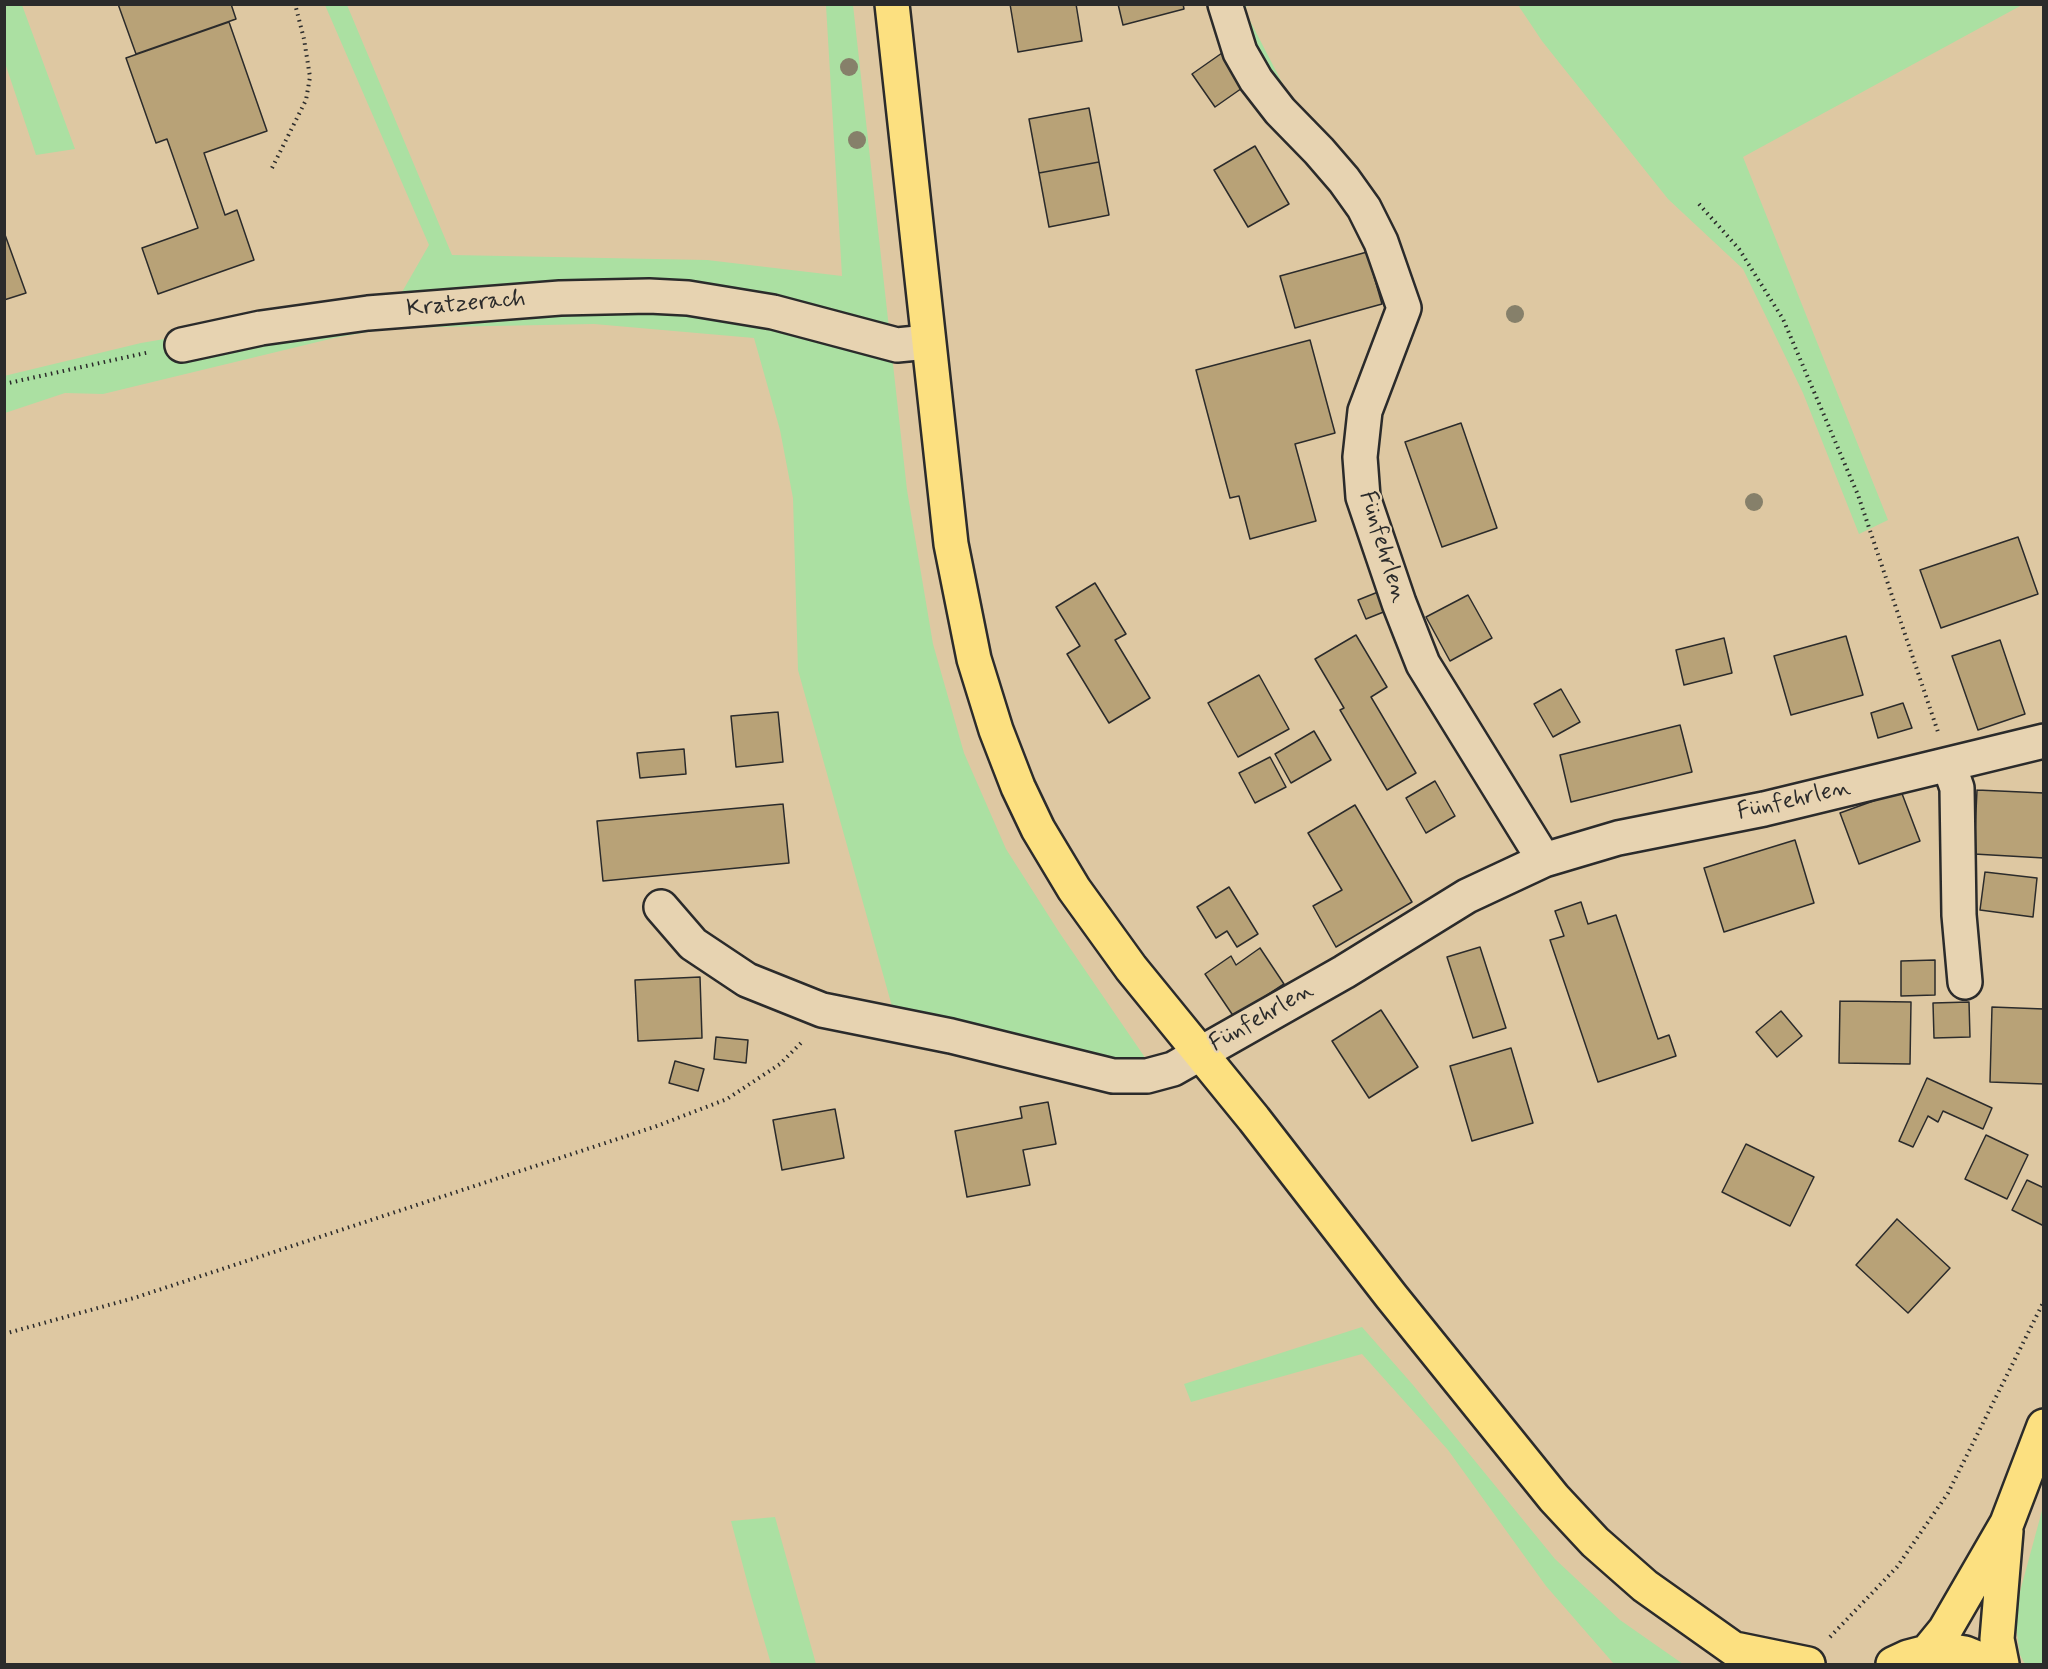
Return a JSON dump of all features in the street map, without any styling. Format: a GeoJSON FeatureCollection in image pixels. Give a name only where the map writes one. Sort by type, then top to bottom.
{"type":"FeatureCollection","features":[{"type":"Feature","properties":{"kind":"main road"},"geometry":{"type":"LineString","coordinates":[[892,4],[951,544],[974,659],[1003,748],[1038,829],[1074,889],[1131,968],[1254,1119],[1398,1305],[1554,1498],[1595,1542],[1645,1586],[1745,1657],[1808,1665]]}},
{"type":"Feature","properties":{"kind":"main road"},"geometry":{"type":"LineString","coordinates":[[1927,1652],[1945,1630],[2007,1523],[2043,1426]]}},
{"type":"Feature","properties":{"kind":"main road"},"geometry":{"type":"LineString","coordinates":[[2002,1665],[1997,1639],[2007,1523]]}},
{"type":"Feature","properties":{"kind":"main road"},"geometry":{"type":"LineString","coordinates":[[1893,1665],[1908,1657],[1946,1650],[1965,1653],[1992,1665]]}},
{"type":"Feature","properties":{"kind":"street","name":"Fünfehrlen"},"geometry":{"type":"LineString","coordinates":[[1228,16],[1240,52],[1256,80],[1280,111],[1338,173],[1364,208],[1381,242],[1404,308],[1365,411],[1360,457],[1363,497],[1399,603],[1423,664],[1544,860]]}},
{"type":"Feature","properties":{"kind":"street","name":"Kratzerach"},"geometry":{"type":"LineString","coordinates":[[182,345],[261,328],[368,313],[560,298],[649,296],[688,298],[773,312],[897,345],[928,342]]}},
{"type":"Feature","properties":{"kind":"street","name":"Fünfehrlen"},"geometry":{"type":"LineString","coordinates":[[661,907],[693,944],[747,980],[822,1010],[951,1036],[1113,1076],[1147,1076],[1173,1069],[1344,972],[1467,896],[1544,860],[1618,838],[1764,809],[2043,741]]}},
{"type":"Feature","properties":{"kind":"street"},"geometry":{"type":"LineString","coordinates":[[1949,765],[1957,788],[1959,915],[1965,982]]}},
{"type":"Feature","properties":{"kind":"path"},"geometry":{"type":"LineString","coordinates":[[272,168],[306,100],[310,77],[295,4]]}},
{"type":"Feature","properties":{"kind":"path"},"geometry":{"type":"LineString","coordinates":[[1699,204],[1739,249],[1783,319],[1858,495],[1949,765]]}},
{"type":"Feature","properties":{"kind":"path"},"geometry":{"type":"LineString","coordinates":[[4,384],[182,345]]}},
{"type":"Feature","properties":{"kind":"path"},"geometry":{"type":"LineString","coordinates":[[4,1334],[145,1295],[589,1150],[727,1099],[780,1064],[805,1039],[822,1010]]}},
{"type":"Feature","properties":{"kind":"path"},"geometry":{"type":"LineString","coordinates":[[1830,1638],[1897,1567],[1948,1493],[2043,1301]]}},
{"type":"Feature","properties":{"kind":"green space"},"geometry":{"type":"Polygon","coordinates":[[[4,5],[22,5],[75,149],[36,155],[5,63],[4,5]]]}},
{"type":"Feature","properties":{"kind":"green space"},"geometry":{"type":"Polygon","coordinates":[[[325,5],[347,5],[452,255],[707,260],[842,276],[826,5],[853,5],[907,490],[933,644],[964,753],[1006,849],[1059,932],[1146,1059],[1125,1066],[893,1010],[798,670],[793,498],[780,430],[754,338],[594,324],[390,328],[334,338],[103,394],[65,393],[5,413],[4,376],[141,343],[311,314],[394,306],[429,245],[325,5]]]}},
{"type":"Feature","properties":{"kind":"green space"},"geometry":{"type":"Polygon","coordinates":[[[1235,5],[1247,5],[1245,11],[1291,100],[1255,47],[1235,5]]]}},
{"type":"Feature","properties":{"kind":"green space"},"geometry":{"type":"Polygon","coordinates":[[[1518,5],[2022,5],[1743,157],[1888,520],[1859,534],[1803,393],[1743,269],[1668,199],[1542,41],[1518,5]]]}},
{"type":"Feature","properties":{"kind":"green space"},"geometry":{"type":"Polygon","coordinates":[[[1362,1327],[1413,1385],[1555,1559],[1620,1620],[1683,1664],[1614,1664],[1546,1586],[1448,1450],[1362,1354],[1191,1402],[1184,1384],[1362,1327]]]}},
{"type":"Feature","properties":{"kind":"green space"},"geometry":{"type":"Polygon","coordinates":[[[2043,1507],[2043,1664],[2025,1664],[2020,1655],[2016,1628],[2018,1599],[2043,1507]]]}},
{"type":"Feature","properties":{"kind":"green space"},"geometry":{"type":"Polygon","coordinates":[[[775,1517],[816,1664],[771,1664],[751,1596],[731,1521],[775,1517]]]}},
{"type":"Feature","properties":{"kind":"building"},"geometry":{"type":"Polygon","coordinates":[[[118,4],[231,4],[236,19],[136,54],[118,4]]]}},
{"type":"Feature","properties":{"kind":"building"},"geometry":{"type":"Polygon","coordinates":[[[1010,4],[1076,4],[1082,41],[1018,52],[1010,4]]]}},
{"type":"Feature","properties":{"kind":"building"},"geometry":{"type":"Polygon","coordinates":[[[1118,4],[1183,4],[1184,9],[1123,25],[1118,4]]]}},
{"type":"Feature","properties":{"kind":"building"},"geometry":{"type":"Polygon","coordinates":[[[229,22],[267,131],[204,153],[225,215],[237,210],[254,260],[158,294],[142,248],[198,228],[167,139],[156,143],[126,58],[229,22]]]}},
{"type":"Feature","properties":{"kind":"building"},"geometry":{"type":"Polygon","coordinates":[[[1222,53],[1245,86],[1215,107],[1192,74],[1222,53]]]}},
{"type":"Feature","properties":{"kind":"building"},"geometry":{"type":"Polygon","coordinates":[[[1089,108],[1099,162],[1039,173],[1029,119],[1089,108]]]}},
{"type":"Feature","properties":{"kind":"building"},"geometry":{"type":"Polygon","coordinates":[[[1255,146],[1289,204],[1248,227],[1214,170],[1255,146]]]}},
{"type":"Feature","properties":{"kind":"building"},"geometry":{"type":"Polygon","coordinates":[[[1099,162],[1109,215],[1049,227],[1039,173],[1099,162]]]}},
{"type":"Feature","properties":{"kind":"building"},"geometry":{"type":"Polygon","coordinates":[[[4,232],[26,293],[4,300],[4,232]]]}},
{"type":"Feature","properties":{"kind":"building"},"geometry":{"type":"Polygon","coordinates":[[[1367,252],[1382,304],[1295,328],[1280,276],[1367,252]]]}},
{"type":"Feature","properties":{"kind":"building"},"geometry":{"type":"Polygon","coordinates":[[[1310,340],[1335,433],[1295,444],[1316,521],[1250,539],[1239,496],[1230,498],[1196,370],[1310,340]]]}},
{"type":"Feature","properties":{"kind":"building"},"geometry":{"type":"Polygon","coordinates":[[[1461,423],[1497,528],[1442,547],[1405,442],[1461,423]]]}},
{"type":"Feature","properties":{"kind":"building"},"geometry":{"type":"Polygon","coordinates":[[[2018,537],[2038,594],[1941,628],[1920,570],[2018,537]]]}},
{"type":"Feature","properties":{"kind":"building"},"geometry":{"type":"Polygon","coordinates":[[[1095,583],[1126,634],[1115,640],[1150,698],[1109,723],[1067,654],[1080,646],[1056,607],[1095,583]]]}},
{"type":"Feature","properties":{"kind":"building"},"geometry":{"type":"Polygon","coordinates":[[[1378,592],[1386,611],[1366,619],[1358,600],[1378,592]]]}},
{"type":"Feature","properties":{"kind":"building"},"geometry":{"type":"Polygon","coordinates":[[[1468,595],[1492,638],[1450,661],[1426,617],[1468,595]]]}},
{"type":"Feature","properties":{"kind":"building"},"geometry":{"type":"Polygon","coordinates":[[[1356,635],[1387,687],[1371,697],[1416,773],[1387,790],[1340,710],[1344,708],[1315,659],[1356,635]]]}},
{"type":"Feature","properties":{"kind":"building"},"geometry":{"type":"Polygon","coordinates":[[[1846,636],[1863,695],[1791,715],[1774,656],[1846,636]]]}},
{"type":"Feature","properties":{"kind":"building"},"geometry":{"type":"Polygon","coordinates":[[[1724,638],[1732,673],[1684,685],[1676,650],[1724,638]]]}},
{"type":"Feature","properties":{"kind":"building"},"geometry":{"type":"Polygon","coordinates":[[[2000,640],[2025,714],[1978,730],[1952,656],[2000,640]]]}},
{"type":"Feature","properties":{"kind":"building"},"geometry":{"type":"Polygon","coordinates":[[[1259,675],[1289,729],[1238,757],[1208,703],[1259,675]]]}},
{"type":"Feature","properties":{"kind":"building"},"geometry":{"type":"Polygon","coordinates":[[[1561,689],[1580,722],[1553,737],[1534,704],[1561,689]]]}},
{"type":"Feature","properties":{"kind":"building"},"geometry":{"type":"Polygon","coordinates":[[[1903,703],[1912,728],[1878,738],[1871,713],[1903,703]]]}},
{"type":"Feature","properties":{"kind":"building"},"geometry":{"type":"Polygon","coordinates":[[[778,712],[783,762],[736,767],[731,716],[778,712]]]}},
{"type":"Feature","properties":{"kind":"building"},"geometry":{"type":"Polygon","coordinates":[[[1680,725],[1692,772],[1571,802],[1560,755],[1680,725]]]}},
{"type":"Feature","properties":{"kind":"building"},"geometry":{"type":"Polygon","coordinates":[[[1314,731],[1331,760],[1291,783],[1275,754],[1314,731]]]}},
{"type":"Feature","properties":{"kind":"building"},"geometry":{"type":"Polygon","coordinates":[[[684,749],[686,774],[640,778],[637,753],[684,749]]]}},
{"type":"Feature","properties":{"kind":"building"},"geometry":{"type":"Polygon","coordinates":[[[1270,757],[1286,787],[1255,803],[1239,773],[1270,757]]]}},
{"type":"Feature","properties":{"kind":"building"},"geometry":{"type":"Polygon","coordinates":[[[1435,781],[1455,816],[1426,833],[1406,798],[1435,781]]]}},
{"type":"Feature","properties":{"kind":"building"},"geometry":{"type":"Polygon","coordinates":[[[1977,790],[2044,793],[2044,858],[1974,854],[1977,790]]]}},
{"type":"Feature","properties":{"kind":"building"},"geometry":{"type":"Polygon","coordinates":[[[1901,791],[1920,841],[1859,864],[1840,813],[1901,791]]]}},
{"type":"Feature","properties":{"kind":"building"},"geometry":{"type":"Polygon","coordinates":[[[783,804],[789,863],[603,881],[597,821],[783,804]]]}},
{"type":"Feature","properties":{"kind":"building"},"geometry":{"type":"Polygon","coordinates":[[[1355,805],[1412,902],[1336,947],[1313,906],[1342,890],[1308,833],[1355,805]]]}},
{"type":"Feature","properties":{"kind":"building"},"geometry":{"type":"Polygon","coordinates":[[[1795,840],[1814,903],[1724,932],[1704,868],[1795,840]]]}},
{"type":"Feature","properties":{"kind":"building"},"geometry":{"type":"Polygon","coordinates":[[[1985,872],[2037,878],[2033,917],[1980,910],[1985,872]]]}},
{"type":"Feature","properties":{"kind":"building"},"geometry":{"type":"Polygon","coordinates":[[[1229,887],[1258,934],[1237,947],[1227,931],[1216,938],[1197,907],[1229,887]]]}},
{"type":"Feature","properties":{"kind":"building"},"geometry":{"type":"Polygon","coordinates":[[[1581,902],[1588,924],[1616,915],[1658,1039],[1669,1035],[1676,1056],[1598,1082],[1550,940],[1564,936],[1555,911],[1581,902]]]}},
{"type":"Feature","properties":{"kind":"building"},"geometry":{"type":"Polygon","coordinates":[[[1480,947],[1506,1028],[1473,1038],[1447,957],[1480,947]]]}},
{"type":"Feature","properties":{"kind":"building"},"geometry":{"type":"Polygon","coordinates":[[[1260,948],[1284,984],[1234,1017],[1205,974],[1231,956],[1236,965],[1260,948]]]}},
{"type":"Feature","properties":{"kind":"building"},"geometry":{"type":"Polygon","coordinates":[[[1935,960],[1935,995],[1901,996],[1901,961],[1935,960]]]}},
{"type":"Feature","properties":{"kind":"building"},"geometry":{"type":"Polygon","coordinates":[[[700,977],[702,1038],[638,1041],[635,980],[700,977]]]}},
{"type":"Feature","properties":{"kind":"building"},"geometry":{"type":"Polygon","coordinates":[[[1840,1001],[1911,1002],[1910,1064],[1839,1063],[1840,1001]]]}},
{"type":"Feature","properties":{"kind":"building"},"geometry":{"type":"Polygon","coordinates":[[[1969,1002],[1970,1037],[1934,1038],[1933,1003],[1969,1002]]]}},
{"type":"Feature","properties":{"kind":"building"},"geometry":{"type":"Polygon","coordinates":[[[1992,1007],[2044,1009],[2044,1084],[1990,1082],[1992,1007]]]}},
{"type":"Feature","properties":{"kind":"building"},"geometry":{"type":"Polygon","coordinates":[[[1381,1010],[1418,1067],[1369,1098],[1332,1041],[1381,1010]]]}},
{"type":"Feature","properties":{"kind":"building"},"geometry":{"type":"Polygon","coordinates":[[[1781,1011],[1802,1036],[1777,1057],[1756,1032],[1781,1011]]]}},
{"type":"Feature","properties":{"kind":"building"},"geometry":{"type":"Polygon","coordinates":[[[716,1037],[748,1040],[746,1063],[714,1059],[716,1037]]]}},
{"type":"Feature","properties":{"kind":"building"},"geometry":{"type":"Polygon","coordinates":[[[1511,1048],[1533,1123],[1472,1141],[1450,1066],[1511,1048]]]}},
{"type":"Feature","properties":{"kind":"building"},"geometry":{"type":"Polygon","coordinates":[[[675,1061],[704,1069],[698,1091],[669,1083],[675,1061]]]}},
{"type":"Feature","properties":{"kind":"building"},"geometry":{"type":"Polygon","coordinates":[[[1927,1078],[1992,1108],[1983,1129],[1943,1111],[1938,1122],[1928,1116],[1913,1147],[1899,1141],[1927,1078]]]}},
{"type":"Feature","properties":{"kind":"building"},"geometry":{"type":"Polygon","coordinates":[[[1048,1102],[1056,1144],[1023,1150],[1030,1185],[967,1197],[955,1131],[1022,1118],[1020,1107],[1048,1102]]]}},
{"type":"Feature","properties":{"kind":"building"},"geometry":{"type":"Polygon","coordinates":[[[835,1109],[844,1158],[782,1170],[773,1120],[835,1109]]]}},
{"type":"Feature","properties":{"kind":"building"},"geometry":{"type":"Polygon","coordinates":[[[1986,1135],[2028,1155],[2007,1199],[1965,1179],[1986,1135]]]}},
{"type":"Feature","properties":{"kind":"building"},"geometry":{"type":"Polygon","coordinates":[[[1746,1144],[1814,1177],[1790,1226],[1722,1192],[1746,1144]]]}},
{"type":"Feature","properties":{"kind":"building"},"geometry":{"type":"Polygon","coordinates":[[[2027,1180],[2044,1188],[2044,1226],[2012,1210],[2027,1180]]]}},
{"type":"Feature","properties":{"kind":"building"},"geometry":{"type":"Polygon","coordinates":[[[1897,1219],[1950,1268],[1908,1313],[1856,1265],[1897,1219]]]}}]}
